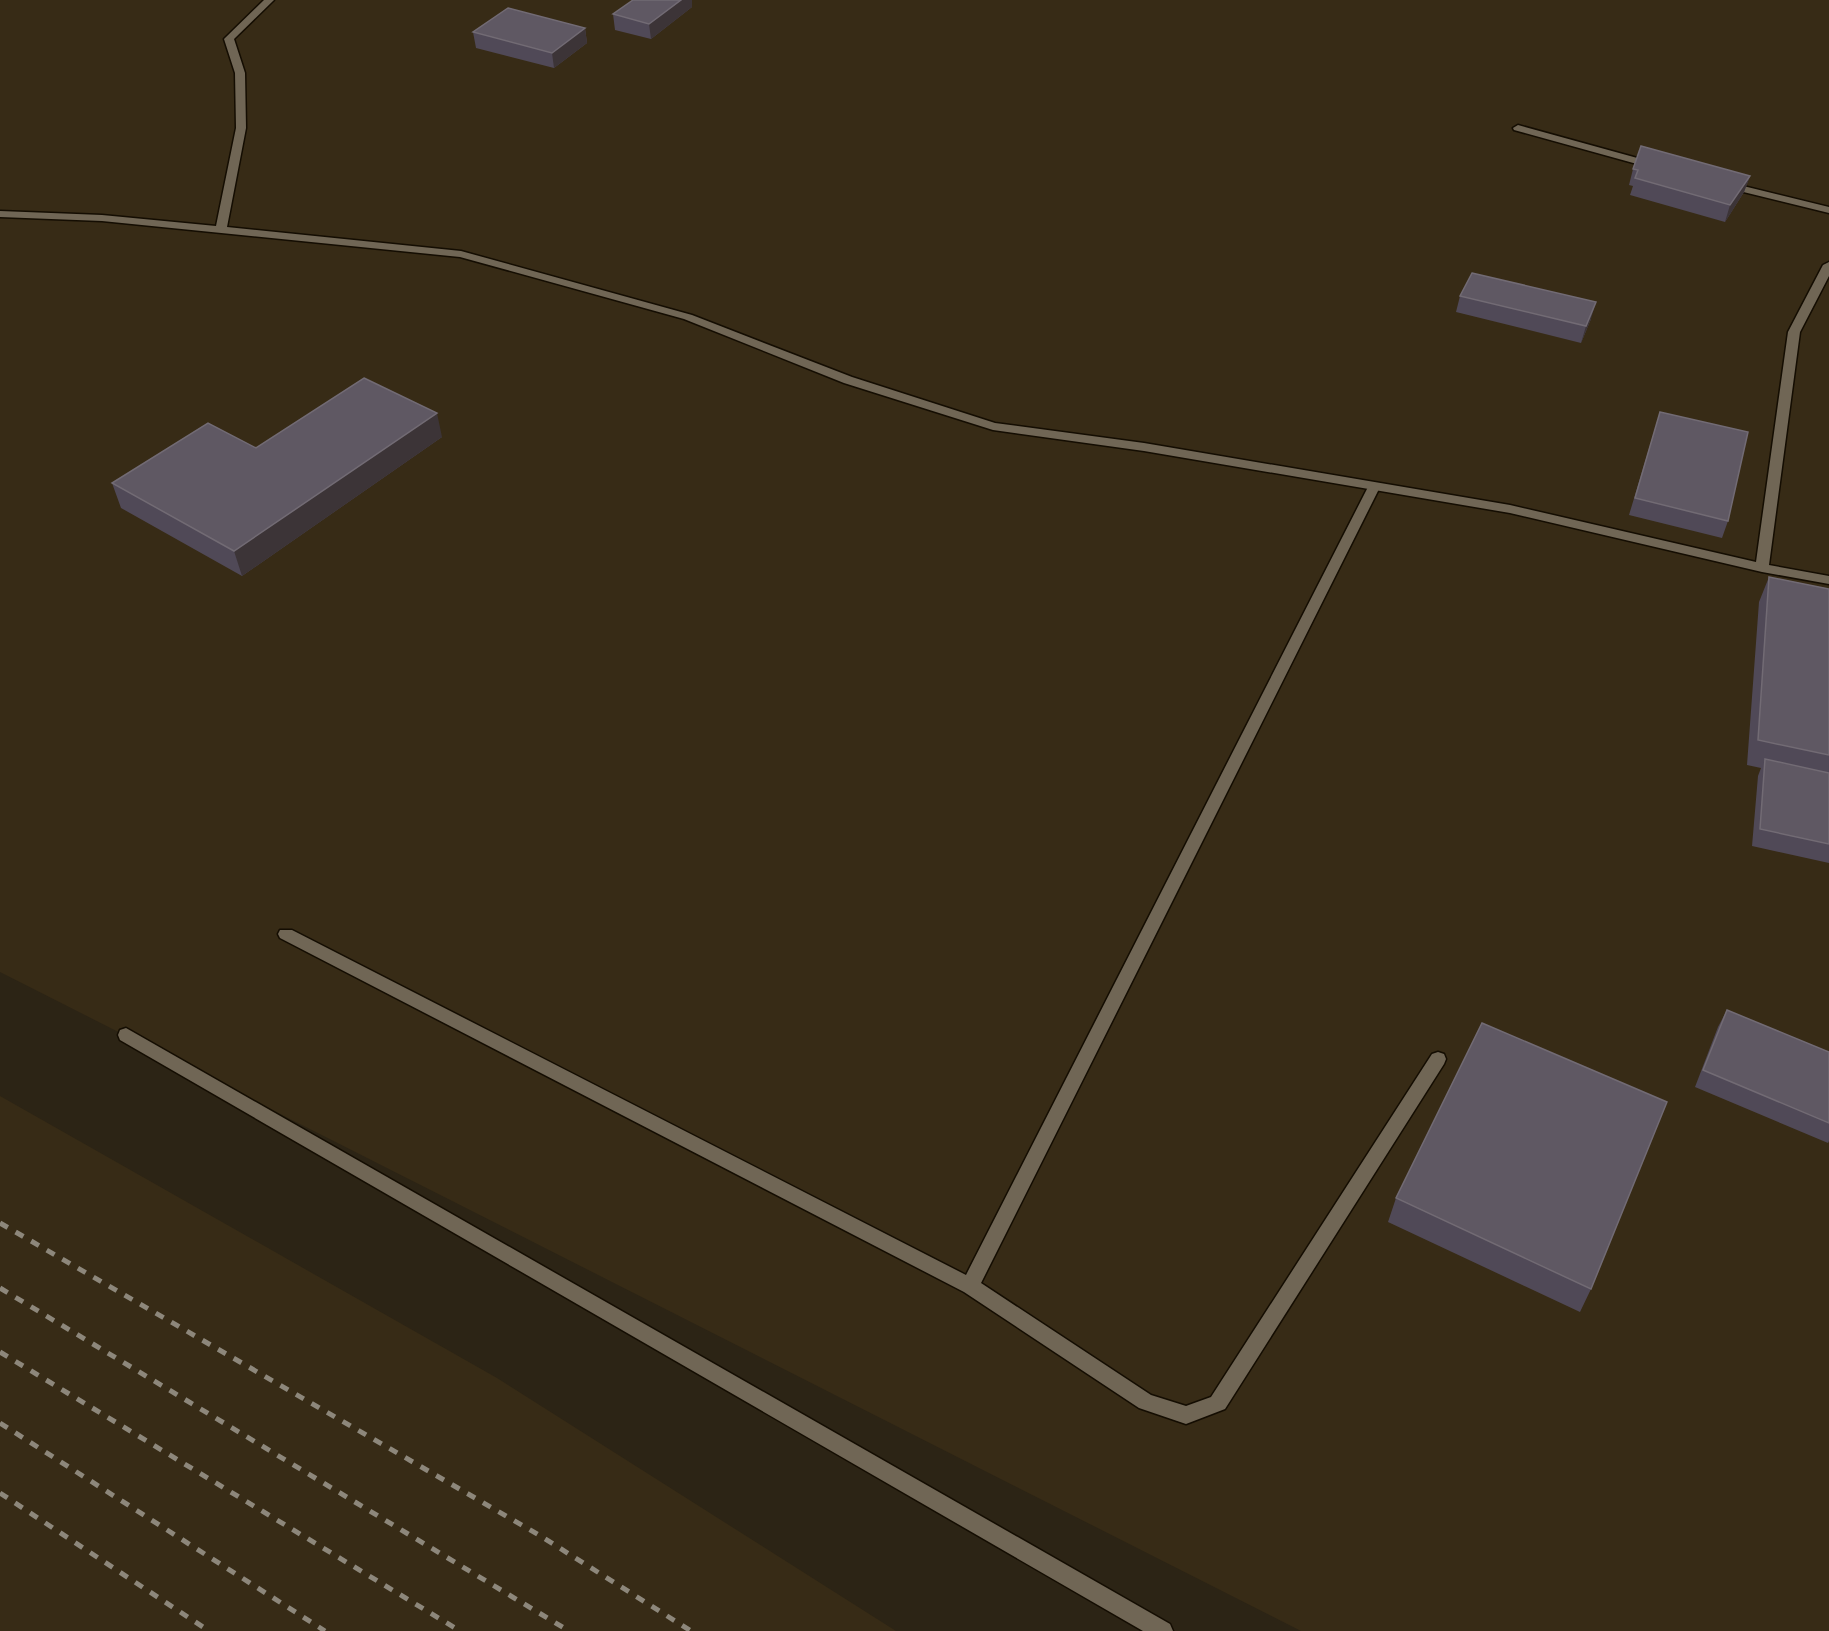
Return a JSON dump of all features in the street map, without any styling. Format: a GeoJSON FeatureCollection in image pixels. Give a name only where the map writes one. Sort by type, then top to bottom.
{"type":"FeatureCollection","features":[{"type":"Feature","properties":{"kind":"street"},"geometry":{"type":"LineString","coordinates":[[221,231],[241,128],[240,73],[230,39],[269,0]]}},
{"type":"Feature","properties":{"kind":"street"},"geometry":{"type":"LineString","coordinates":[[1518,128],[1663,168]]}},
{"type":"Feature","properties":{"kind":"street"},"geometry":{"type":"LineString","coordinates":[[1717,182],[1829,210]]}},
{"type":"Feature","properties":{"kind":"street"},"geometry":{"type":"LineString","coordinates":[[0,214],[102,218],[461,254],[688,317],[848,380],[993,426],[1144,447],[1510,509],[1762,568],[1829,580]]}},
{"type":"Feature","properties":{"kind":"street"},"geometry":{"type":"LineString","coordinates":[[1762,568],[1794,332],[1829,264]]}},
{"type":"Feature","properties":{"kind":"street"},"geometry":{"type":"LineString","coordinates":[[970,1286],[1374,487]]}},
{"type":"Feature","properties":{"kind":"street"},"geometry":{"type":"LineString","coordinates":[[286,934],[970,1286],[1146,1402],[1186,1415],[1218,1403],[1438,1059]]}},
{"type":"Feature","properties":{"kind":"street"},"geometry":{"type":"LineString","coordinates":[[126,1035],[1163,1631]]}},
{"type":"Feature","properties":{"kind":"shaded area"},"geometry":{"type":"Polygon","coordinates":[[[0,0],[1829,0],[1829,1631],[1301,1631],[0,972],[0,0]]]}},
{"type":"Feature","properties":{"kind":"shaded area"},"geometry":{"type":"Polygon","coordinates":[[[0,1096],[497,1378],[896,1631],[0,1631],[0,1096]]]}},
{"type":"Feature","properties":{"kind":"building"},"geometry":{"type":"Polygon","coordinates":[[[633,0],[681,0],[649,24],[613,14],[633,0]]]}},
{"type":"Feature","properties":{"kind":"building"},"geometry":{"type":"Polygon","coordinates":[[[508,8],[585,28],[552,53],[473,32],[508,8]]]}},
{"type":"Feature","properties":{"kind":"building"},"geometry":{"type":"Polygon","coordinates":[[[1641,146],[1750,176],[1730,205],[1635,178],[1638,170],[1633,169],[1641,146]]]}},
{"type":"Feature","properties":{"kind":"building"},"geometry":{"type":"Polygon","coordinates":[[[1472,273],[1596,302],[1586,326],[1460,296],[1472,273]]]}},
{"type":"Feature","properties":{"kind":"building"},"geometry":{"type":"Polygon","coordinates":[[[364,378],[437,413],[234,551],[112,483],[208,423],[256,448],[364,378]]]}},
{"type":"Feature","properties":{"kind":"building"},"geometry":{"type":"Polygon","coordinates":[[[1660,412],[1748,432],[1728,521],[1635,498],[1660,412]]]}},
{"type":"Feature","properties":{"kind":"building"},"geometry":{"type":"Polygon","coordinates":[[[1769,577],[1829,589],[1829,755],[1758,740],[1769,577]]]}},
{"type":"Feature","properties":{"kind":"building"},"geometry":{"type":"Polygon","coordinates":[[[1765,759],[1829,773],[1829,844],[1760,829],[1765,759]]]}},
{"type":"Feature","properties":{"kind":"building"},"geometry":{"type":"Polygon","coordinates":[[[1727,1010],[1829,1052],[1829,1123],[1703,1070],[1727,1010]]]}},
{"type":"Feature","properties":{"kind":"building"},"geometry":{"type":"Polygon","coordinates":[[[1482,1023],[1667,1102],[1591,1289],[1396,1198],[1482,1023]]]}},
{"type":"Feature","properties":{"kind":"railway"},"geometry":{"type":"LineString","coordinates":[[0,1223],[539,1535],[691,1631]]}},
{"type":"Feature","properties":{"kind":"railway"},"geometry":{"type":"LineString","coordinates":[[0,1288],[569,1631]]}},
{"type":"Feature","properties":{"kind":"railway"},"geometry":{"type":"LineString","coordinates":[[0,1352],[460,1631]]}},
{"type":"Feature","properties":{"kind":"railway"},"geometry":{"type":"LineString","coordinates":[[0,1423],[325,1631]]}},
{"type":"Feature","properties":{"kind":"railway"},"geometry":{"type":"LineString","coordinates":[[0,1493],[209,1631]]}}]}
